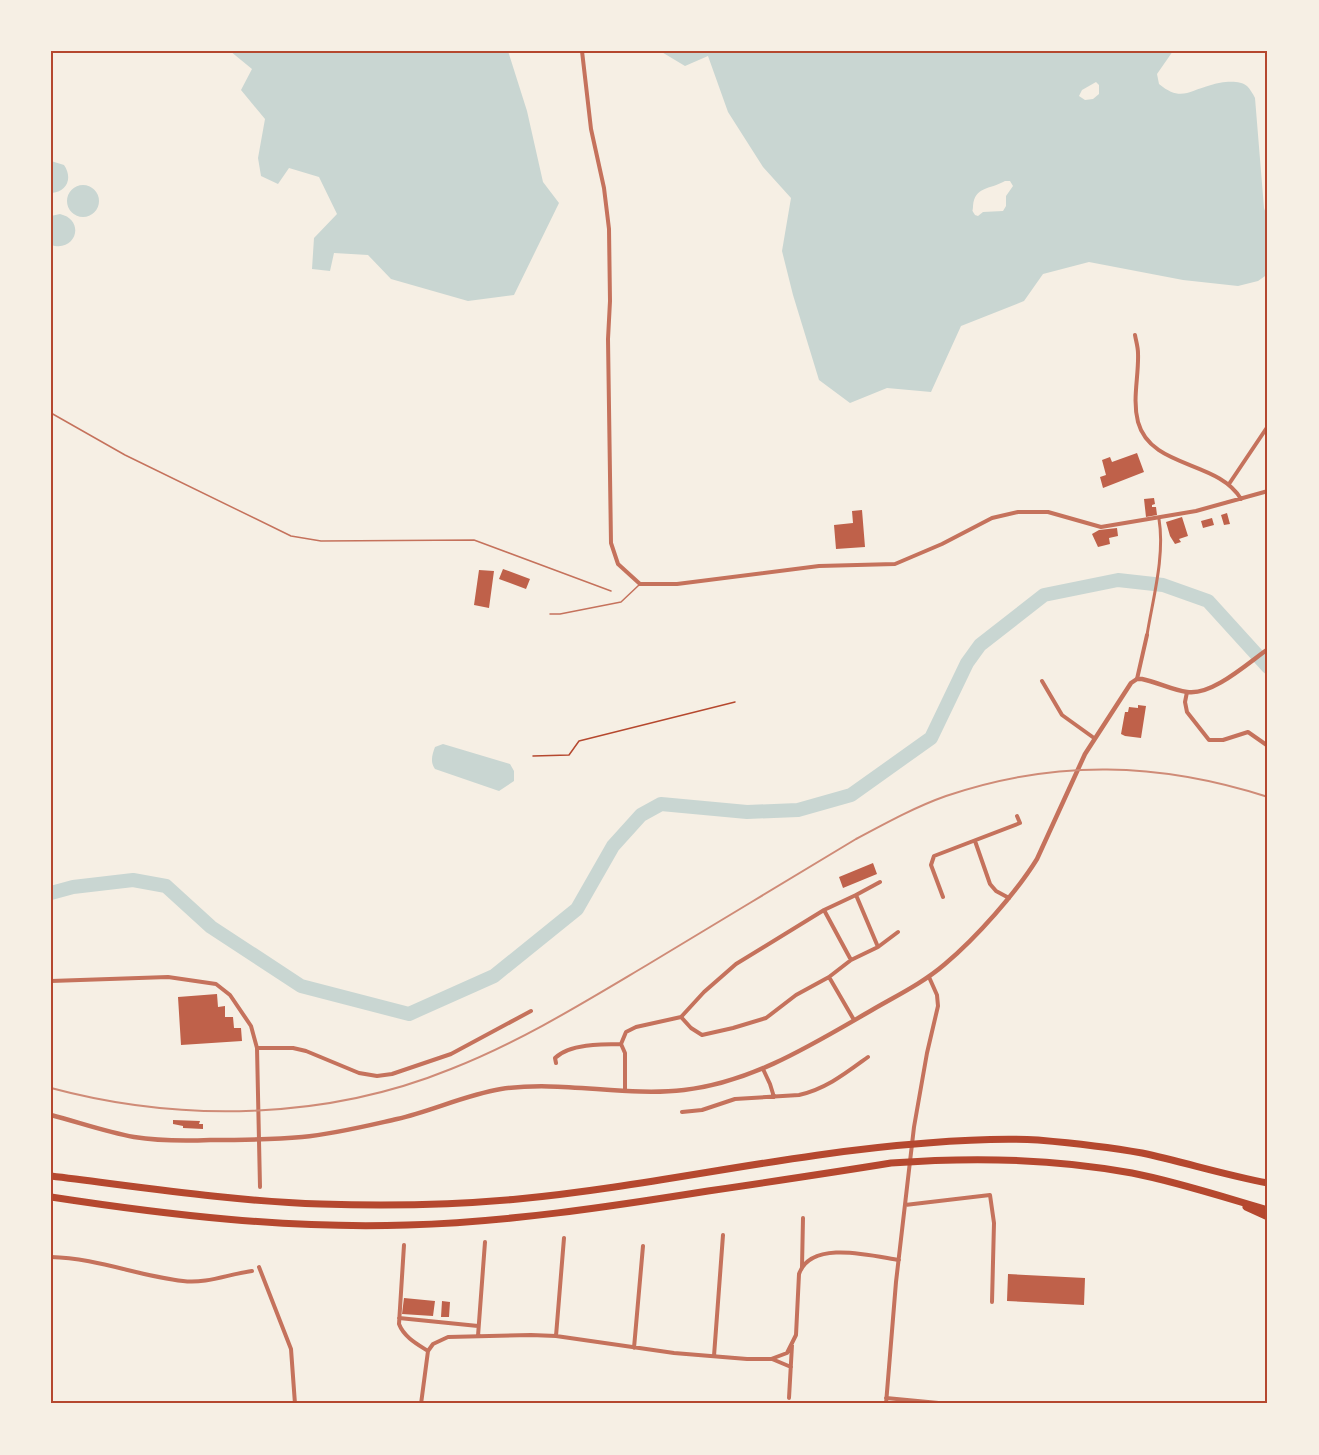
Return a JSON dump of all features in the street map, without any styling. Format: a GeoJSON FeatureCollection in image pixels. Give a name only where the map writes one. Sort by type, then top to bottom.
{"type":"FeatureCollection","features":[{"type":"Feature","properties":{"kind":"highway"},"geometry":{"type":"LineString","coordinates":[[51,1176],[296,1203],[394,1205],[453,1203],[549,1195],[850,1150],[961,1140],[1038,1140],[1144,1154],[1268,1185]]}},
{"type":"Feature","properties":{"kind":"highway"},"geometry":{"type":"LineString","coordinates":[[51,1197],[149,1212],[261,1222],[405,1225],[479,1222],[572,1212],[891,1162],[1019,1160],[1069,1164],[1142,1176],[1268,1210]]}},
{"type":"Feature","properties":{"kind":"highway"},"geometry":{"type":"LineString","coordinates":[[1222,1197],[1268,1217]]}},
{"type":"Feature","properties":{"kind":"street"},"geometry":{"type":"LineString","coordinates":[[582,51],[591,129],[604,188],[609,229],[611,543],[618,564],[640,584],[677,584],[819,566],[895,564],[942,544],[992,518],[1018,512],[1048,512],[1101,526],[1159,519],[1206,509],[1268,491]]}},
{"type":"Feature","properties":{"kind":"street"},"geometry":{"type":"LineString","coordinates":[[1135,335],[1138,353],[1135,406],[1138,421],[1146,438],[1170,457],[1229,484],[1241,499]]}},
{"type":"Feature","properties":{"kind":"street"},"geometry":{"type":"LineString","coordinates":[[1229,484],[1268,426]]}},
{"type":"Feature","properties":{"kind":"street"},"geometry":{"type":"LineString","coordinates":[[51,1115],[132,1137],[155,1140],[302,1137],[343,1131],[411,1116],[477,1094],[501,1089],[549,1086],[684,1090],[719,1084],[763,1069],[928,977],[968,942],[1009,898],[1037,859],[1094,738],[1129,685],[1137,679],[1157,572],[1161,533],[1159,519]]}},
{"type":"Feature","properties":{"kind":"street"},"geometry":{"type":"LineString","coordinates":[[1137,679],[1149,680],[1187,693],[1200,693],[1268,649]]}},
{"type":"Feature","properties":{"kind":"street"},"geometry":{"type":"LineString","coordinates":[[1042,681],[1062,715],[1094,738]]}},
{"type":"Feature","properties":{"kind":"street"},"geometry":{"type":"LineString","coordinates":[[1187,693],[1185,702],[1187,712],[1209,740],[1223,740],[1248,732],[1268,746]]}},
{"type":"Feature","properties":{"kind":"street"},"geometry":{"type":"LineString","coordinates":[[943,897],[931,865],[934,856],[1020,823],[1017,816]]}},
{"type":"Feature","properties":{"kind":"street"},"geometry":{"type":"LineString","coordinates":[[975,841],[990,884],[996,891],[1009,898]]}},
{"type":"Feature","properties":{"kind":"street"},"geometry":{"type":"LineString","coordinates":[[624,1089],[625,1053],[621,1044],[626,1032],[681,1017],[704,992],[736,964],[824,910],[880,882]]}},
{"type":"Feature","properties":{"kind":"street"},"geometry":{"type":"LineString","coordinates":[[856,895],[878,947]]}},
{"type":"Feature","properties":{"kind":"street"},"geometry":{"type":"LineString","coordinates":[[824,910],[851,960]]}},
{"type":"Feature","properties":{"kind":"street"},"geometry":{"type":"LineString","coordinates":[[681,1017],[691,1028],[702,1035],[766,1018],[796,995],[851,960],[878,947],[898,932]]}},
{"type":"Feature","properties":{"kind":"street"},"geometry":{"type":"LineString","coordinates":[[51,981],[158,976],[216,984],[230,995],[251,1026],[258,1048],[260,1187]]}},
{"type":"Feature","properties":{"kind":"street"},"geometry":{"type":"LineString","coordinates":[[829,976],[854,1020]]}},
{"type":"Feature","properties":{"kind":"street"},"geometry":{"type":"LineString","coordinates":[[886,1404],[899,1260],[920,1088],[938,1006],[934,987],[928,977]]}},
{"type":"Feature","properties":{"kind":"street"},"geometry":{"type":"LineString","coordinates":[[258,1048],[293,1048],[359,1073],[377,1076],[392,1074],[451,1054],[531,1011]]}},
{"type":"Feature","properties":{"kind":"street"},"geometry":{"type":"LineString","coordinates":[[556,1063],[555,1058],[561,1053],[590,1044],[621,1044]]}},
{"type":"Feature","properties":{"kind":"street"},"geometry":{"type":"LineString","coordinates":[[682,1112],[702,1110],[735,1100],[799,1095],[820,1089],[834,1082],[868,1057]]}},
{"type":"Feature","properties":{"kind":"street"},"geometry":{"type":"LineString","coordinates":[[763,1069],[774,1097]]}},
{"type":"Feature","properties":{"kind":"street"},"geometry":{"type":"LineString","coordinates":[[905,1205],[990,1195],[994,1223],[992,1302]]}},
{"type":"Feature","properties":{"kind":"street"},"geometry":{"type":"LineString","coordinates":[[771,1359],[787,1353],[796,1335],[799,1274],[802,1267],[803,1218]]}},
{"type":"Feature","properties":{"kind":"street"},"geometry":{"type":"LineString","coordinates":[[714,1356],[723,1235]]}},
{"type":"Feature","properties":{"kind":"street"},"geometry":{"type":"LineString","coordinates":[[556,1336],[564,1238]]}},
{"type":"Feature","properties":{"kind":"street"},"geometry":{"type":"LineString","coordinates":[[477,1336],[485,1242]]}},
{"type":"Feature","properties":{"kind":"street"},"geometry":{"type":"LineString","coordinates":[[404,1245],[399,1318],[402,1331],[428,1351]]}},
{"type":"Feature","properties":{"kind":"street"},"geometry":{"type":"LineString","coordinates":[[634,1348],[643,1246]]}},
{"type":"Feature","properties":{"kind":"street"},"geometry":{"type":"LineString","coordinates":[[802,1267],[816,1257],[836,1251],[899,1260]]}},
{"type":"Feature","properties":{"kind":"street"},"geometry":{"type":"LineString","coordinates":[[51,1257],[85,1261],[184,1281],[204,1282],[229,1274],[252,1271]]}},
{"type":"Feature","properties":{"kind":"street"},"geometry":{"type":"LineString","coordinates":[[259,1267],[291,1349],[295,1404]]}},
{"type":"Feature","properties":{"kind":"street"},"geometry":{"type":"LineString","coordinates":[[399,1318],[478,1326]]}},
{"type":"Feature","properties":{"kind":"street"},"geometry":{"type":"LineString","coordinates":[[421,1404],[428,1351],[433,1344],[448,1337],[556,1336],[634,1348],[771,1359],[791,1367]]}},
{"type":"Feature","properties":{"kind":"street"},"geometry":{"type":"LineString","coordinates":[[789,1398],[792,1341]]}},
{"type":"Feature","properties":{"kind":"street"},"geometry":{"type":"LineString","coordinates":[[886,1398],[949,1404]]}},
{"type":"Feature","properties":{"kind":"lane"},"geometry":{"type":"LineString","coordinates":[[51,414],[125,455],[291,536],[321,541],[474,540],[611,591]]}},
{"type":"Feature","properties":{"kind":"lane"},"geometry":{"type":"LineString","coordinates":[[550,614],[621,602],[640,584]]}},
{"type":"Feature","properties":{"kind":"path"},"geometry":{"type":"LineString","coordinates":[[533,756],[569,755],[579,741],[735,702]]}},
{"type":"Feature","properties":{"kind":"shaded area"},"geometry":{"type":"Polygon","coordinates":[[[230,51],[508,51],[527,111],[543,182],[559,203],[514,295],[468,301],[391,279],[368,255],[334,253],[330,271],[312,269],[314,238],[337,214],[319,177],[289,168],[278,184],[261,176],[258,158],[265,119],[241,90],[252,69],[230,51]]]}},
{"type":"Feature","properties":{"kind":"shaded area"},"geometry":{"type":"Polygon","coordinates":[[[660,51],[1173,51],[1157,74],[1159,84],[1173,93],[1185,94],[1215,84],[1234,82],[1247,86],[1255,98],[1264,208],[1268,219],[1268,274],[1258,281],[1238,286],[1183,280],[1089,262],[1043,274],[1024,301],[961,326],[931,392],[887,388],[850,403],[819,380],[793,295],[782,251],[791,198],[763,167],[728,112],[708,56],[685,66],[660,51]],[[1096,82],[1082,90],[1079,96],[1085,100],[1093,99],[1099,94],[1099,85],[1096,82]],[[1010,181],[984,189],[977,195],[972,210],[975,215],[978,216],[983,212],[1003,211],[1006,206],[1006,196],[1013,186],[1010,181]]]}},
{"type":"Feature","properties":{"kind":"shaded area"},"geometry":{"type":"Polygon","coordinates":[[[51,161],[64,165],[68,179],[65,187],[51,193],[51,161]]]}},
{"type":"Feature","properties":{"kind":"shaded area"},"geometry":{"type":"Polygon","coordinates":[[[83,185],[94,190],[99,201],[94,212],[83,217],[72,212],[67,201],[72,190],[83,185]]]}},
{"type":"Feature","properties":{"kind":"shaded area"},"geometry":{"type":"Polygon","coordinates":[[[60,214],[73,222],[75,235],[67,244],[51,245],[51,216],[60,214]]]}},
{"type":"Feature","properties":{"kind":"shaded area"},"geometry":{"type":"Polygon","coordinates":[[[443,744],[510,764],[514,771],[514,781],[499,791],[435,769],[432,756],[435,747],[443,744]]]}},
{"type":"Feature","properties":{"kind":"building"},"geometry":{"type":"Polygon","coordinates":[[[1137,453],[1144,472],[1103,488],[1100,477],[1106,475],[1102,460],[1110,457],[1112,462],[1137,453]]]}},
{"type":"Feature","properties":{"kind":"building"},"geometry":{"type":"Polygon","coordinates":[[[1154,498],[1155,504],[1152,507],[1156,507],[1157,515],[1146,517],[1144,499],[1154,498]]]}},
{"type":"Feature","properties":{"kind":"building"},"geometry":{"type":"Polygon","coordinates":[[[862,510],[865,547],[836,549],[834,525],[853,523],[852,511],[862,510]]]}},
{"type":"Feature","properties":{"kind":"building"},"geometry":{"type":"Polygon","coordinates":[[[1227,513],[1230,524],[1224,525],[1221,515],[1227,513]]]}},
{"type":"Feature","properties":{"kind":"building"},"geometry":{"type":"Polygon","coordinates":[[[1182,517],[1188,536],[1179,539],[1181,542],[1175,544],[1166,522],[1182,517]]]}},
{"type":"Feature","properties":{"kind":"building"},"geometry":{"type":"Polygon","coordinates":[[[1212,518],[1214,525],[1203,528],[1201,521],[1212,518]]]}},
{"type":"Feature","properties":{"kind":"building"},"geometry":{"type":"Polygon","coordinates":[[[1117,528],[1118,536],[1109,538],[1110,544],[1098,547],[1092,534],[1099,530],[1117,528]]]}},
{"type":"Feature","properties":{"kind":"building"},"geometry":{"type":"Polygon","coordinates":[[[503,569],[530,579],[526,589],[499,579],[503,569]]]}},
{"type":"Feature","properties":{"kind":"building"},"geometry":{"type":"Polygon","coordinates":[[[479,570],[494,571],[489,608],[474,605],[479,570]]]}},
{"type":"Feature","properties":{"kind":"building"},"geometry":{"type":"Polygon","coordinates":[[[1138,705],[1146,706],[1141,738],[1121,734],[1125,712],[1128,712],[1129,707],[1138,708],[1138,705]]]}},
{"type":"Feature","properties":{"kind":"building"},"geometry":{"type":"Polygon","coordinates":[[[873,863],[877,874],[843,888],[839,877],[873,863]]]}},
{"type":"Feature","properties":{"kind":"building"},"geometry":{"type":"Polygon","coordinates":[[[217,994],[218,1007],[225,1006],[225,1017],[233,1017],[234,1028],[241,1028],[242,1041],[181,1045],[178,997],[217,994]]]}},
{"type":"Feature","properties":{"kind":"building"},"geometry":{"type":"Polygon","coordinates":[[[173,1120],[200,1121],[199,1124],[203,1124],[203,1129],[183,1128],[183,1126],[173,1124],[173,1120]]]}},
{"type":"Feature","properties":{"kind":"building"},"geometry":{"type":"Polygon","coordinates":[[[1008,1274],[1085,1278],[1084,1305],[1007,1301],[1008,1274]]]}},
{"type":"Feature","properties":{"kind":"building"},"geometry":{"type":"Polygon","coordinates":[[[404,1298],[435,1301],[433,1316],[402,1314],[404,1298]]]}},
{"type":"Feature","properties":{"kind":"building"},"geometry":{"type":"Polygon","coordinates":[[[442,1301],[450,1302],[449,1317],[441,1317],[442,1301]]]}},
{"type":"Feature","properties":{"kind":"waterway"},"geometry":{"type":"LineString","coordinates":[[51,893],[73,887],[133,880],[166,886],[211,927],[301,986],[409,1014],[494,976],[577,909],[613,846],[641,815],[661,804],[747,812],[798,810],[851,795],[931,738],[967,663],[980,645],[1044,595],[1118,580],[1163,585],[1208,601],[1268,667]]}},
{"type":"Feature","properties":{"kind":"railway"},"geometry":{"type":"LineString","coordinates":[[51,1088],[151,1107],[202,1111],[253,1111],[304,1107],[354,1098],[403,1086],[502,1047],[599,993],[856,839],[912,810],[946,796],[987,784],[1027,776],[1067,771],[1107,770],[1187,777],[1227,785],[1268,797]]}}]}
